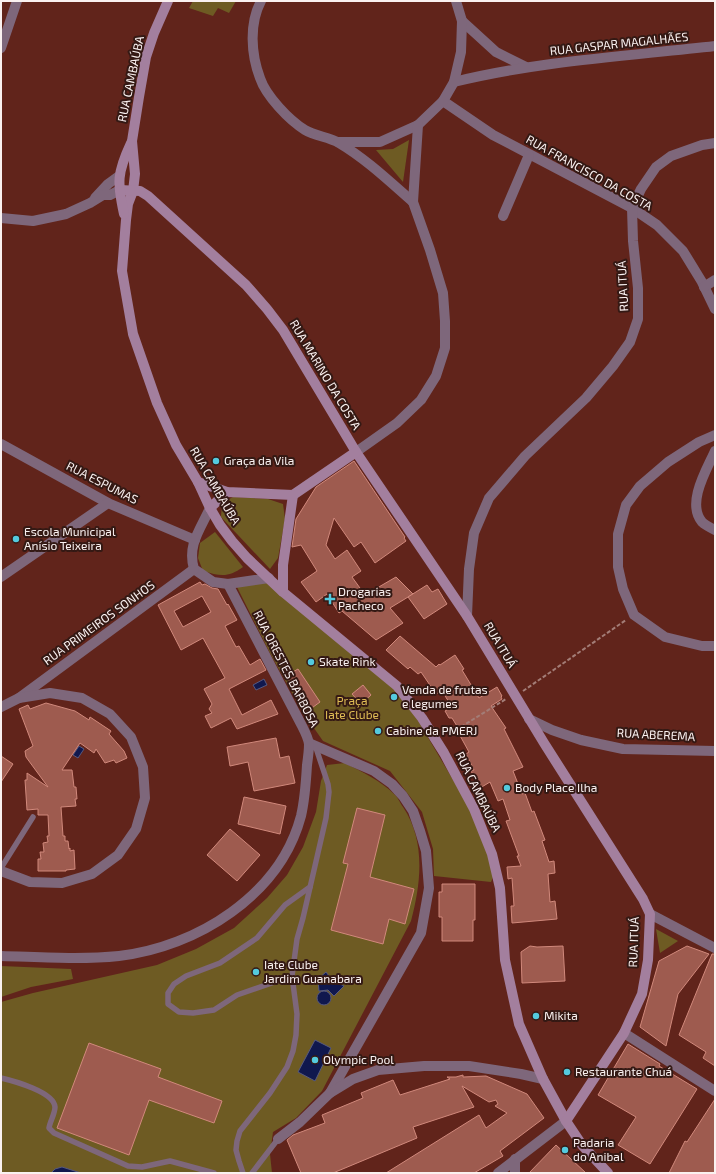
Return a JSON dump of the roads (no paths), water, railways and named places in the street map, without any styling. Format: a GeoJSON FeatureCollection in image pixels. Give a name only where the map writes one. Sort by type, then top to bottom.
{"type":"FeatureCollection","features":[{"type":"Feature","properties":{"kind":"street"},"geometry":{"type":"LineString","coordinates":[[1,48],[17,1]]}},
{"type":"Feature","properties":{"kind":"street","name":"RUA CAMBAÚBA"},"geometry":{"type":"LineString","coordinates":[[168,1],[154,32],[146,57],[132,141],[135,174],[133,191],[128,204],[122,272],[133,334],[157,403],[176,445],[198,482],[210,508],[232,541],[247,558],[283,592],[397,686],[426,724],[444,752],[474,809],[492,854],[500,888],[505,960],[519,1024],[543,1080],[566,1121],[582,1145],[608,1173]]}},
{"type":"Feature","properties":{"kind":"street"},"geometry":{"type":"LineString","coordinates":[[260,1],[256,11],[252,45],[260,79],[278,108],[306,130],[338,142],[376,169],[413,202]]}},
{"type":"Feature","properties":{"kind":"street"},"geometry":{"type":"LineString","coordinates":[[338,142],[380,142],[418,125],[443,101],[454,82],[461,52],[462,21],[456,1]]}},
{"type":"Feature","properties":{"kind":"street"},"geometry":{"type":"LineString","coordinates":[[462,21],[496,52],[526,67]]}},
{"type":"Feature","properties":{"kind":"street","name":"RUA GASPAR MAGALHÃES"},"geometry":{"type":"LineString","coordinates":[[454,82],[491,73],[526,67],[715,46]]}},
{"type":"Feature","properties":{"kind":"street","name":"RUA FRANCISCO DA COSTA"},"geometry":{"type":"LineString","coordinates":[[443,101],[493,135],[632,208],[656,225],[682,252],[715,308]]}},
{"type":"Feature","properties":{"kind":"street"},"geometry":{"type":"LineString","coordinates":[[198,482],[227,492],[293,495],[396,423],[421,400],[436,376],[445,348],[443,293],[413,202],[418,125]]}},
{"type":"Feature","properties":{"kind":"street","name":"RUA CAMBAÚBA"},"geometry":{"type":"LineString","coordinates":[[126,220],[120,190],[119,176],[122,162],[132,141]]}},
{"type":"Feature","properties":{"kind":"street","name":"RUA ITUÁ"},"geometry":{"type":"LineString","coordinates":[[498,1173],[566,1121],[624,1033],[642,994],[648,960],[650,914],[643,899],[529,719],[467,616],[474,533],[489,498],[525,456],[586,398],[613,366],[630,342],[638,319],[638,288],[633,241],[632,208],[641,189],[656,167],[671,156],[702,145],[715,143]]}},
{"type":"Feature","properties":{"kind":"street"},"geometry":{"type":"LineString","coordinates":[[503,216],[529,154]]}},
{"type":"Feature","properties":{"kind":"street"},"geometry":{"type":"LineString","coordinates":[[90,203],[108,184],[124,172],[135,174]]}},
{"type":"Feature","properties":{"kind":"street"},"geometry":{"type":"LineString","coordinates":[[1,218],[33,221],[66,214],[103,195],[110,195],[120,190]]}},
{"type":"Feature","properties":{"kind":"street","name":"RUA MARINO DA COSTA"},"geometry":{"type":"LineString","coordinates":[[120,190],[140,191],[148,196],[231,271],[263,303],[283,330],[356,452],[467,616]]}},
{"type":"Feature","properties":{"kind":"street"},"geometry":{"type":"LineString","coordinates":[[704,287],[715,280]]}},
{"type":"Feature","properties":{"kind":"street"},"geometry":{"type":"LineString","coordinates":[[715,435],[699,442],[668,462],[640,486],[626,505],[618,534],[618,567],[623,589],[634,615],[665,637],[702,646],[715,646]]}},
{"type":"Feature","properties":{"kind":"street","name":"RUA ESPUMAS"},"geometry":{"type":"LineString","coordinates":[[1,444],[108,503],[195,540]]}},
{"type":"Feature","properties":{"kind":"street"},"geometry":{"type":"LineString","coordinates":[[715,451],[699,486],[696,510],[702,522],[715,530]]}},
{"type":"Feature","properties":{"kind":"street"},"geometry":{"type":"LineString","coordinates":[[227,492],[210,508],[195,540],[191,558],[194,569],[213,582],[228,584],[269,578],[283,565]]}},
{"type":"Feature","properties":{"kind":"street"},"geometry":{"type":"LineString","coordinates":[[283,592],[283,565],[293,495]]}},
{"type":"Feature","properties":{"kind":"street"},"geometry":{"type":"LineString","coordinates":[[1,577],[108,503]]}},
{"type":"Feature","properties":{"kind":"street","name":"RUA PRIMEIROS SONHOS"},"geometry":{"type":"LineString","coordinates":[[1,707],[19,698],[194,569]]}},
{"type":"Feature","properties":{"kind":"street","name":"RUA ORESTES BARBOSA"},"geometry":{"type":"LineString","coordinates":[[1,956],[120,956],[157,948],[202,930],[230,913],[251,896],[270,877],[286,853],[297,829],[304,804],[312,744],[228,584]]}},
{"type":"Feature","properties":{"kind":"street","name":"RUA PRIMEIROS SONHOS"},"geometry":{"type":"LineString","coordinates":[[1,869],[30,882],[62,883],[92,874],[118,855],[132,836],[136,829],[145,798],[143,767],[131,738],[110,714],[82,698],[50,693],[19,698]]}},
{"type":"Feature","properties":{"kind":"street","name":"RUA ABEREMA"},"geometry":{"type":"LineString","coordinates":[[529,719],[552,730],[581,740],[623,749],[715,751]]}},
{"type":"Feature","properties":{"kind":"street"},"geometry":{"type":"LineString","coordinates":[[312,744],[374,771],[392,784],[403,796],[413,811],[426,851],[429,888],[421,933],[330,1093]]}},
{"type":"Feature","properties":{"kind":"street"},"geometry":{"type":"LineString","coordinates":[[650,914],[715,948]]}},
{"type":"Feature","properties":{"kind":"street"},"geometry":{"type":"LineString","coordinates":[[624,1033],[715,1091]]}},
{"type":"Feature","properties":{"kind":"street"},"geometry":{"type":"LineString","coordinates":[[278,1139],[300,1122],[330,1093],[353,1079],[378,1070],[424,1066],[470,1066],[521,1074],[543,1080]]}},
{"type":"Feature","properties":{"kind":"street"},"geometry":{"type":"LineString","coordinates":[[515,1159],[515,1173]]}},
{"type":"Feature","properties":{"kind":"lane"},"geometry":{"type":"LineString","coordinates":[[243,1173],[236,1150],[240,1131],[274,1087],[287,1067],[293,1051],[296,1035],[297,1014],[292,976],[297,939],[326,818],[329,792],[328,784],[312,744]]}},
{"type":"Feature","properties":{"kind":"lane"},"geometry":{"type":"LineString","coordinates":[[1,869],[33,817]]}},
{"type":"Feature","properties":{"kind":"lane"},"geometry":{"type":"LineString","coordinates":[[292,976],[237,995],[214,1010],[193,1013],[179,1012],[168,1004],[168,992],[174,984],[186,976],[220,963],[257,938],[285,905],[310,887]]}},
{"type":"Feature","properties":{"kind":"lane"},"geometry":{"type":"LineString","coordinates":[[1,1078],[16,1081],[50,1096],[55,1107],[49,1128],[54,1133],[128,1166],[142,1167],[170,1161],[214,1173]]}},
{"type":"Feature","properties":{"kind":"lane"},"geometry":{"type":"LineString","coordinates":[[252,1173],[278,1139]]}},
{"type":"Feature","properties":{"kind":"place","name":"Graça da Vila"},"geometry":{"type":"Point","coordinates":[216,461]}},
{"type":"Feature","properties":{"kind":"place","name":"Escola Municipal Anísio Teixeira"},"geometry":{"type":"Point","coordinates":[16,539]}},
{"type":"Feature","properties":{"kind":"place","name":"Drogarias Pacheco"},"geometry":{"type":"Point","coordinates":[330,599]}},
{"type":"Feature","properties":{"kind":"place","name":"Skate Rink"},"geometry":{"type":"Point","coordinates":[311,662]}},
{"type":"Feature","properties":{"kind":"place","name":"Venda de frutas e legumes"},"geometry":{"type":"Point","coordinates":[394,697]}},
{"type":"Feature","properties":{"kind":"place","name":"Cabine da PMERJ"},"geometry":{"type":"Point","coordinates":[378,731]}},
{"type":"Feature","properties":{"kind":"place","name":"Body Place Ilha"},"geometry":{"type":"Point","coordinates":[507,788]}},
{"type":"Feature","properties":{"kind":"place","name":"Iate Clube Jardim Guanabara"},"geometry":{"type":"Point","coordinates":[256,972]}},
{"type":"Feature","properties":{"kind":"place","name":"Mikita"},"geometry":{"type":"Point","coordinates":[536,1016]}},
{"type":"Feature","properties":{"kind":"place","name":"Olympic Pool"},"geometry":{"type":"Point","coordinates":[315,1060]}},
{"type":"Feature","properties":{"kind":"place","name":"Restaurante Chuá"},"geometry":{"type":"Point","coordinates":[567,1072]}},
{"type":"Feature","properties":{"kind":"place","name":"Padaria do Anibal"},"geometry":{"type":"Point","coordinates":[565,1150]}},
{"type":"Feature","properties":{"kind":"park label","name":"Praça Iate Clube"},"geometry":{"type":"Point","coordinates":[352,708]}}]}
